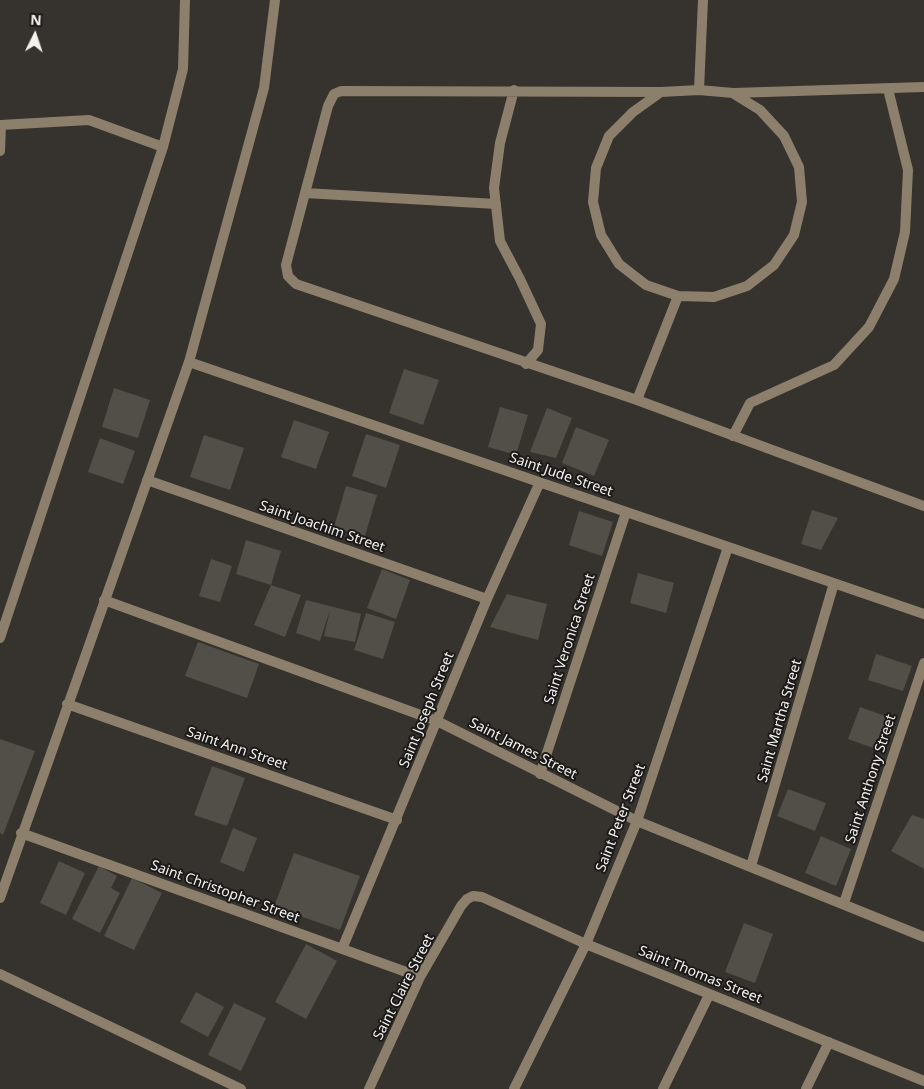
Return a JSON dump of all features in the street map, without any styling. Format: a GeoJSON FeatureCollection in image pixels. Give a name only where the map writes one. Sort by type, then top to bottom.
{"type":"FeatureCollection","features":[{"type":"Feature","properties":{"kind":"street"},"geometry":{"type":"LineString","coordinates":[[0,638],[163,147],[183,69],[185,0]]}},
{"type":"Feature","properties":{"kind":"street"},"geometry":{"type":"LineString","coordinates":[[0,898],[21,833],[190,362],[264,88],[276,0]]}},
{"type":"Feature","properties":{"kind":"street"},"geometry":{"type":"LineString","coordinates":[[700,90],[704,0]]}},
{"type":"Feature","properties":{"kind":"street"},"geometry":{"type":"LineString","coordinates":[[924,87],[733,93],[700,90],[661,92],[514,90],[340,91],[334,94],[328,106],[286,265],[288,276],[296,284],[526,364],[637,400],[924,506]]}},
{"type":"Feature","properties":{"kind":"street"},"geometry":{"type":"LineString","coordinates":[[733,436],[750,403],[834,365],[868,327],[894,278],[905,232],[908,170],[888,89]]}},
{"type":"Feature","properties":{"kind":"street"},"geometry":{"type":"LineString","coordinates":[[514,90],[500,143],[494,188],[500,241],[541,324],[538,350],[526,364]]}},
{"type":"Feature","properties":{"kind":"street"},"geometry":{"type":"LineString","coordinates":[[661,92],[633,112],[610,136],[596,168],[593,202],[601,235],[619,264],[646,285],[678,296],[714,297],[747,286],[774,265],[794,236],[802,202],[799,167],[784,136],[760,110],[733,93]]}},
{"type":"Feature","properties":{"kind":"street"},"geometry":{"type":"LineString","coordinates":[[0,151],[0,125],[89,120],[163,147]]}},
{"type":"Feature","properties":{"kind":"street"},"geometry":{"type":"LineString","coordinates":[[305,193],[496,204]]}},
{"type":"Feature","properties":{"kind":"street"},"geometry":{"type":"LineString","coordinates":[[637,400],[678,296]]}},
{"type":"Feature","properties":{"kind":"street","name":"Saint Jude Street"},"geometry":{"type":"LineString","coordinates":[[190,362],[924,614]]}},
{"type":"Feature","properties":{"kind":"street","name":"Saint Joachim Street"},"geometry":{"type":"LineString","coordinates":[[147,480],[487,600]]}},
{"type":"Feature","properties":{"kind":"street","name":"Saint Joseph Street"},"geometry":{"type":"LineString","coordinates":[[342,949],[487,600],[540,482]]}},
{"type":"Feature","properties":{"kind":"street","name":"Saint Veronica Street"},"geometry":{"type":"LineString","coordinates":[[540,774],[626,512]]}},
{"type":"Feature","properties":{"kind":"street","name":"Saint Peter Street"},"geometry":{"type":"LineString","coordinates":[[514,1089],[586,944],[637,821],[728,547]]}},
{"type":"Feature","properties":{"kind":"street","name":"Saint Martha Street"},"geometry":{"type":"LineString","coordinates":[[752,866],[834,583]]}},
{"type":"Feature","properties":{"kind":"street","name":"Saint James Street"},"geometry":{"type":"LineString","coordinates":[[104,600],[437,721],[637,821],[844,903],[924,937]]}},
{"type":"Feature","properties":{"kind":"street","name":"Saint Anthony Street"},"geometry":{"type":"LineString","coordinates":[[844,903],[924,664]]}},
{"type":"Feature","properties":{"kind":"street","name":"Saint Ann Street"},"geometry":{"type":"LineString","coordinates":[[67,704],[397,820]]}},
{"type":"Feature","properties":{"kind":"street","name":"Saint Christopher Street"},"geometry":{"type":"LineString","coordinates":[[21,833],[420,977]]}},
{"type":"Feature","properties":{"kind":"street","name":"Saint Thomas Street"},"geometry":{"type":"LineString","coordinates":[[467,899],[482,897],[586,944],[924,1081]]}},
{"type":"Feature","properties":{"kind":"street","name":"Saint Claire Street"},"geometry":{"type":"LineString","coordinates":[[369,1089],[420,977],[467,899]]}},
{"type":"Feature","properties":{"kind":"street"},"geometry":{"type":"LineString","coordinates":[[0,974],[241,1089]]}},
{"type":"Feature","properties":{"kind":"street"},"geometry":{"type":"LineString","coordinates":[[663,1089],[709,995]]}},
{"type":"Feature","properties":{"kind":"street"},"geometry":{"type":"LineString","coordinates":[[806,1089],[829,1042]]}},
{"type":"Feature","properties":{"kind":"building"},"geometry":{"type":"Polygon","coordinates":[[[404,369],[439,380],[423,425],[389,413],[404,369]]]}},
{"type":"Feature","properties":{"kind":"building"},"geometry":{"type":"Polygon","coordinates":[[[114,388],[150,400],[138,438],[102,427],[114,388]]]}},
{"type":"Feature","properties":{"kind":"building"},"geometry":{"type":"Polygon","coordinates":[[[500,407],[528,415],[516,455],[488,447],[500,407]]]}},
{"type":"Feature","properties":{"kind":"building"},"geometry":{"type":"Polygon","coordinates":[[[547,408],[572,418],[556,458],[530,452],[547,408]]]}},
{"type":"Feature","properties":{"kind":"building"},"geometry":{"type":"Polygon","coordinates":[[[294,420],[329,432],[316,469],[281,457],[294,420]]]}},
{"type":"Feature","properties":{"kind":"building"},"geometry":{"type":"Polygon","coordinates":[[[576,427],[609,440],[594,476],[562,463],[576,427]]]}},
{"type":"Feature","properties":{"kind":"building"},"geometry":{"type":"Polygon","coordinates":[[[366,434],[400,445],[386,488],[352,476],[366,434]]]}},
{"type":"Feature","properties":{"kind":"building"},"geometry":{"type":"Polygon","coordinates":[[[204,435],[244,448],[230,490],[190,477],[204,435]]]}},
{"type":"Feature","properties":{"kind":"building"},"geometry":{"type":"Polygon","coordinates":[[[100,438],[135,451],[123,484],[88,472],[100,438]]]}},
{"type":"Feature","properties":{"kind":"building"},"geometry":{"type":"Polygon","coordinates":[[[346,486],[377,495],[365,536],[334,527],[346,486]]]}},
{"type":"Feature","properties":{"kind":"building"},"geometry":{"type":"Polygon","coordinates":[[[812,510],[838,518],[821,550],[801,544],[812,510]]]}},
{"type":"Feature","properties":{"kind":"building"},"geometry":{"type":"Polygon","coordinates":[[[579,511],[613,522],[602,556],[569,545],[579,511]]]}},
{"type":"Feature","properties":{"kind":"building"},"geometry":{"type":"Polygon","coordinates":[[[246,540],[281,551],[271,585],[236,574],[246,540]]]}},
{"type":"Feature","properties":{"kind":"building"},"geometry":{"type":"Polygon","coordinates":[[[211,559],[232,566],[220,602],[199,596],[211,559]]]}},
{"type":"Feature","properties":{"kind":"building"},"geometry":{"type":"Polygon","coordinates":[[[382,569],[410,580],[396,619],[367,608],[382,569]]]}},
{"type":"Feature","properties":{"kind":"building"},"geometry":{"type":"Polygon","coordinates":[[[638,573],[674,583],[666,613],[630,603],[638,573]]]}},
{"type":"Feature","properties":{"kind":"building"},"geometry":{"type":"Polygon","coordinates":[[[271,585],[301,595],[285,637],[254,625],[271,585]]]}},
{"type":"Feature","properties":{"kind":"building"},"geometry":{"type":"Polygon","coordinates":[[[507,594],[547,604],[538,640],[490,627],[507,594]]]}},
{"type":"Feature","properties":{"kind":"building"},"geometry":{"type":"Polygon","coordinates":[[[306,600],[361,614],[355,642],[324,636],[330,610],[320,641],[296,633],[306,600]]]}},
{"type":"Feature","properties":{"kind":"building"},"geometry":{"type":"Polygon","coordinates":[[[366,613],[395,622],[383,659],[354,650],[366,613]]]}},
{"type":"Feature","properties":{"kind":"building"},"geometry":{"type":"Polygon","coordinates":[[[198,642],[259,664],[247,698],[185,676],[198,642]]]}},
{"type":"Feature","properties":{"kind":"building"},"geometry":{"type":"Polygon","coordinates":[[[876,654],[912,666],[903,691],[868,680],[876,654]]]}},
{"type":"Feature","properties":{"kind":"building"},"geometry":{"type":"Polygon","coordinates":[[[860,707],[888,717],[876,749],[848,739],[860,707]]]}},
{"type":"Feature","properties":{"kind":"building"},"geometry":{"type":"Polygon","coordinates":[[[0,739],[35,751],[3,835],[0,833],[0,739]]]}},
{"type":"Feature","properties":{"kind":"building"},"geometry":{"type":"Polygon","coordinates":[[[212,766],[245,778],[227,826],[194,815],[212,766]]]}},
{"type":"Feature","properties":{"kind":"building"},"geometry":{"type":"Polygon","coordinates":[[[788,789],[826,803],[815,831],[777,816],[788,789]]]}},
{"type":"Feature","properties":{"kind":"building"},"geometry":{"type":"Polygon","coordinates":[[[912,815],[924,819],[924,869],[891,851],[912,815]]]}},
{"type":"Feature","properties":{"kind":"building"},"geometry":{"type":"Polygon","coordinates":[[[233,828],[257,838],[244,872],[220,862],[233,828]]]}},
{"type":"Feature","properties":{"kind":"building"},"geometry":{"type":"Polygon","coordinates":[[[821,836],[851,849],[836,886],[805,873],[821,836]]]}},
{"type":"Feature","properties":{"kind":"building"},"geometry":{"type":"Polygon","coordinates":[[[294,853],[360,876],[340,930],[274,907],[294,853]]]}},
{"type":"Feature","properties":{"kind":"building"},"geometry":{"type":"Polygon","coordinates":[[[59,861],[85,873],[66,915],[40,903],[59,861]]]}},
{"type":"Feature","properties":{"kind":"building"},"geometry":{"type":"Polygon","coordinates":[[[99,866],[117,876],[111,888],[120,893],[100,933],[72,919],[99,866]]]}},
{"type":"Feature","properties":{"kind":"building"},"geometry":{"type":"Polygon","coordinates":[[[132,878],[162,893],[134,950],[104,936],[132,878]]]}},
{"type":"Feature","properties":{"kind":"building"},"geometry":{"type":"Polygon","coordinates":[[[744,923],[773,934],[755,983],[725,972],[744,923]]]}},
{"type":"Feature","properties":{"kind":"building"},"geometry":{"type":"Polygon","coordinates":[[[306,944],[337,961],[306,1019],[275,1002],[306,944]]]}},
{"type":"Feature","properties":{"kind":"building"},"geometry":{"type":"Polygon","coordinates":[[[196,992],[224,1007],[208,1037],[180,1022],[196,992]]]}},
{"type":"Feature","properties":{"kind":"building"},"geometry":{"type":"Polygon","coordinates":[[[234,1003],[266,1018],[241,1071],[208,1055],[234,1003]]]}}]}
